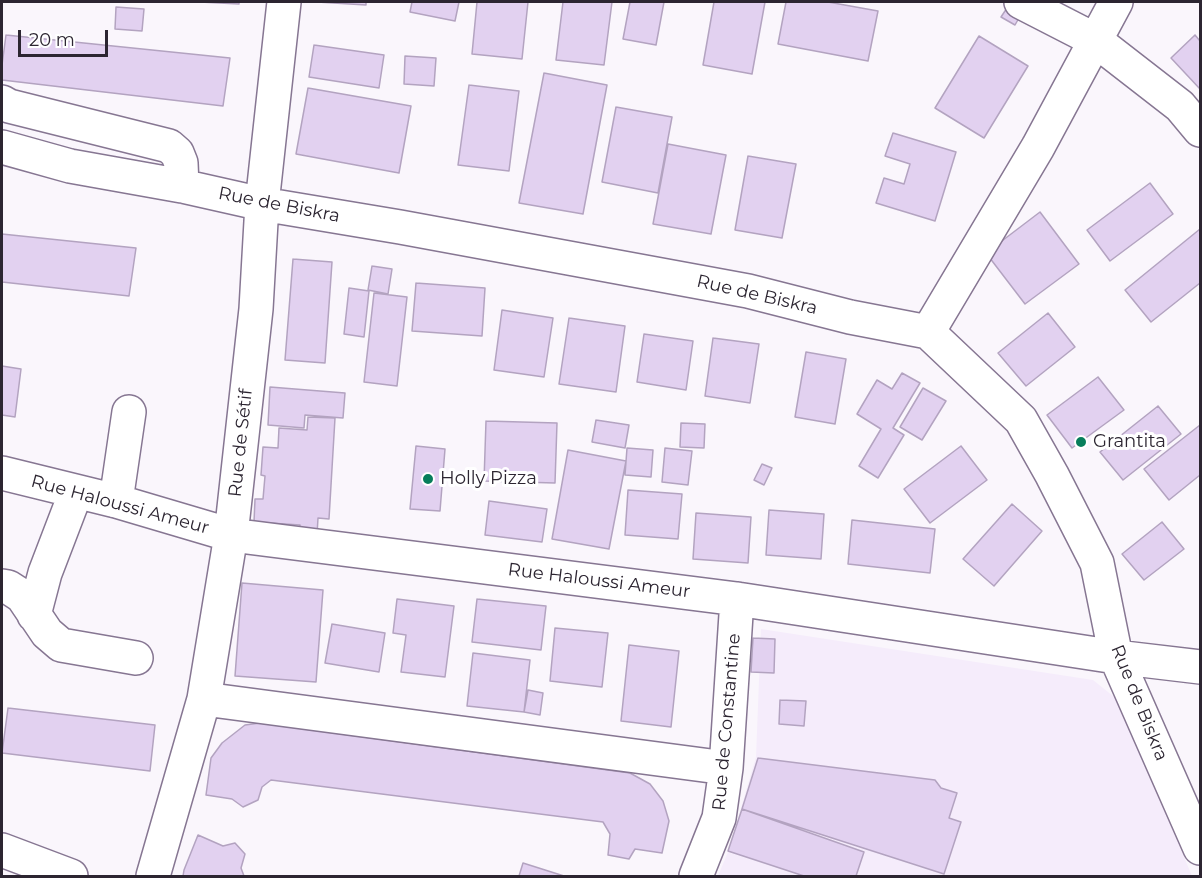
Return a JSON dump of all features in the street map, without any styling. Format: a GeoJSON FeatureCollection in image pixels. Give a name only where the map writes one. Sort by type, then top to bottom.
{"type":"FeatureCollection","features":[{"type":"Feature","properties":{"kind":"street","name":"Rue de Sétif"},"geometry":{"type":"LineString","coordinates":[[153,876],[204,699],[231,535],[255,309],[262,204],[284,2]]}},
{"type":"Feature","properties":{"kind":"street"},"geometry":{"type":"LineString","coordinates":[[1022,2],[1095,40],[1180,106],[1200,130]]}},
{"type":"Feature","properties":{"kind":"street"},"geometry":{"type":"LineString","coordinates":[[928,332],[1038,147],[1116,2]]}},
{"type":"Feature","properties":{"kind":"street"},"geometry":{"type":"LineString","coordinates":[[2,102],[9,106],[169,146],[177,153],[181,163],[182,186]]}},
{"type":"Feature","properties":{"kind":"street","name":"Rue de Biskra"},"geometry":{"type":"LineString","coordinates":[[2,147],[47,160],[262,204],[748,291],[850,317],[928,332],[1021,420],[1097,563],[1116,657],[1200,848]]}},
{"type":"Feature","properties":{"kind":"street"},"geometry":{"type":"LineString","coordinates":[[2,172],[47,160]]}},
{"type":"Feature","properties":{"kind":"street"},"geometry":{"type":"LineString","coordinates":[[116,501],[129,412]]}},
{"type":"Feature","properties":{"kind":"street","name":"Rue Haloussi Ameur"},"geometry":{"type":"LineString","coordinates":[[2,473],[116,501],[231,535],[737,599],[1116,657],[1200,667]]}},
{"type":"Feature","properties":{"kind":"street"},"geometry":{"type":"LineString","coordinates":[[34,615],[45,573],[76,492]]}},
{"type":"Feature","properties":{"kind":"street"},"geometry":{"type":"LineString","coordinates":[[2,586],[22,596],[46,633],[61,645],[136,658]]}},
{"type":"Feature","properties":{"kind":"street","name":"Rue de Constantine"},"geometry":{"type":"LineString","coordinates":[[696,876],[719,818],[726,768],[737,599]]}},
{"type":"Feature","properties":{"kind":"street"},"geometry":{"type":"LineString","coordinates":[[204,699],[726,768]]}},
{"type":"Feature","properties":{"kind":"street"},"geometry":{"type":"LineString","coordinates":[[2,850],[71,876]]}},
{"type":"Feature","properties":{"kind":"shaded area"},"geometry":{"type":"Polygon","coordinates":[[[761,629],[1093,680],[1118,700],[1192,876],[718,876],[728,852],[756,757],[761,629]]]}},
{"type":"Feature","properties":{"kind":"building"},"geometry":{"type":"Polygon","coordinates":[[[200,2],[239,2],[239,4],[200,2]]]}},
{"type":"Feature","properties":{"kind":"building"},"geometry":{"type":"Polygon","coordinates":[[[317,2],[366,2],[366,5],[317,2]]]}},
{"type":"Feature","properties":{"kind":"building"},"geometry":{"type":"Polygon","coordinates":[[[412,2],[459,2],[455,21],[410,12],[412,2]]]}},
{"type":"Feature","properties":{"kind":"building"},"geometry":{"type":"Polygon","coordinates":[[[477,2],[528,2],[522,59],[472,54],[477,2]]]}},
{"type":"Feature","properties":{"kind":"building"},"geometry":{"type":"Polygon","coordinates":[[[563,2],[612,2],[604,65],[556,60],[563,2]]]}},
{"type":"Feature","properties":{"kind":"building"},"geometry":{"type":"Polygon","coordinates":[[[630,2],[664,2],[656,45],[623,39],[630,2]]]}},
{"type":"Feature","properties":{"kind":"building"},"geometry":{"type":"Polygon","coordinates":[[[714,2],[765,2],[752,74],[703,65],[714,2]]]}},
{"type":"Feature","properties":{"kind":"building"},"geometry":{"type":"Polygon","coordinates":[[[786,2],[828,2],[878,11],[868,61],[778,44],[786,2]]]}},
{"type":"Feature","properties":{"kind":"building"},"geometry":{"type":"Polygon","coordinates":[[[1011,2],[1024,9],[1015,25],[1001,17],[1011,2]]]}},
{"type":"Feature","properties":{"kind":"building"},"geometry":{"type":"Polygon","coordinates":[[[116,7],[144,9],[142,31],[115,29],[116,7]]]}},
{"type":"Feature","properties":{"kind":"building"},"geometry":{"type":"Polygon","coordinates":[[[6,35],[230,58],[223,106],[2,80],[6,35]]]}},
{"type":"Feature","properties":{"kind":"building"},"geometry":{"type":"Polygon","coordinates":[[[1195,35],[1200,41],[1200,89],[1171,58],[1195,35]]]}},
{"type":"Feature","properties":{"kind":"building"},"geometry":{"type":"Polygon","coordinates":[[[979,36],[1028,66],[984,138],[935,108],[979,36]]]}},
{"type":"Feature","properties":{"kind":"building"},"geometry":{"type":"Polygon","coordinates":[[[314,45],[384,55],[379,88],[309,77],[314,45]]]}},
{"type":"Feature","properties":{"kind":"building"},"geometry":{"type":"Polygon","coordinates":[[[405,56],[436,58],[434,86],[404,84],[405,56]]]}},
{"type":"Feature","properties":{"kind":"building"},"geometry":{"type":"Polygon","coordinates":[[[544,73],[607,85],[583,214],[519,203],[544,73]]]}},
{"type":"Feature","properties":{"kind":"building"},"geometry":{"type":"Polygon","coordinates":[[[469,85],[519,91],[509,171],[458,165],[469,85]]]}},
{"type":"Feature","properties":{"kind":"building"},"geometry":{"type":"Polygon","coordinates":[[[308,88],[411,106],[399,173],[296,154],[308,88]]]}},
{"type":"Feature","properties":{"kind":"building"},"geometry":{"type":"Polygon","coordinates":[[[616,107],[672,117],[658,193],[602,182],[616,107]]]}},
{"type":"Feature","properties":{"kind":"building"},"geometry":{"type":"Polygon","coordinates":[[[893,133],[956,152],[935,221],[876,203],[884,178],[904,184],[910,164],[885,156],[893,133]]]}},
{"type":"Feature","properties":{"kind":"building"},"geometry":{"type":"Polygon","coordinates":[[[668,144],[726,155],[711,234],[653,224],[668,144]]]}},
{"type":"Feature","properties":{"kind":"building"},"geometry":{"type":"Polygon","coordinates":[[[748,156],[796,164],[782,238],[735,230],[748,156]]]}},
{"type":"Feature","properties":{"kind":"building"},"geometry":{"type":"Polygon","coordinates":[[[1150,183],[1173,214],[1110,261],[1087,230],[1150,183]]]}},
{"type":"Feature","properties":{"kind":"building"},"geometry":{"type":"Polygon","coordinates":[[[1040,212],[1079,264],[1025,304],[986,253],[1040,212]]]}},
{"type":"Feature","properties":{"kind":"building"},"geometry":{"type":"Polygon","coordinates":[[[1200,229],[1200,283],[1151,322],[1125,290],[1200,229]]]}},
{"type":"Feature","properties":{"kind":"building"},"geometry":{"type":"Polygon","coordinates":[[[2,234],[136,248],[129,296],[2,282],[2,234]]]}},
{"type":"Feature","properties":{"kind":"building"},"geometry":{"type":"Polygon","coordinates":[[[293,259],[332,262],[325,363],[285,360],[293,259]]]}},
{"type":"Feature","properties":{"kind":"building"},"geometry":{"type":"Polygon","coordinates":[[[372,266],[392,269],[388,294],[368,290],[372,266]]]}},
{"type":"Feature","properties":{"kind":"building"},"geometry":{"type":"Polygon","coordinates":[[[416,283],[485,288],[482,336],[412,331],[416,283]]]}},
{"type":"Feature","properties":{"kind":"building"},"geometry":{"type":"Polygon","coordinates":[[[349,288],[369,291],[364,337],[344,334],[349,288]]]}},
{"type":"Feature","properties":{"kind":"building"},"geometry":{"type":"Polygon","coordinates":[[[374,293],[407,297],[397,386],[364,382],[374,293]]]}},
{"type":"Feature","properties":{"kind":"building"},"geometry":{"type":"Polygon","coordinates":[[[502,310],[553,318],[544,377],[494,370],[502,310]]]}},
{"type":"Feature","properties":{"kind":"building"},"geometry":{"type":"Polygon","coordinates":[[[1048,313],[1075,347],[1026,386],[998,353],[1048,313]]]}},
{"type":"Feature","properties":{"kind":"building"},"geometry":{"type":"Polygon","coordinates":[[[569,318],[625,326],[616,392],[559,384],[569,318]]]}},
{"type":"Feature","properties":{"kind":"building"},"geometry":{"type":"Polygon","coordinates":[[[644,334],[693,341],[686,390],[637,382],[644,334]]]}},
{"type":"Feature","properties":{"kind":"building"},"geometry":{"type":"Polygon","coordinates":[[[713,338],[759,344],[750,403],[705,396],[713,338]]]}},
{"type":"Feature","properties":{"kind":"building"},"geometry":{"type":"Polygon","coordinates":[[[806,352],[846,359],[835,424],[795,417],[806,352]]]}},
{"type":"Feature","properties":{"kind":"building"},"geometry":{"type":"Polygon","coordinates":[[[2,366],[21,369],[15,417],[2,415],[2,366]]]}},
{"type":"Feature","properties":{"kind":"building"},"geometry":{"type":"Polygon","coordinates":[[[902,373],[920,383],[893,428],[904,435],[878,478],[859,466],[881,429],[857,414],[877,380],[892,389],[902,373]]]}},
{"type":"Feature","properties":{"kind":"building"},"geometry":{"type":"Polygon","coordinates":[[[1098,377],[1124,410],[1072,448],[1047,415],[1098,377]]]}},
{"type":"Feature","properties":{"kind":"building"},"geometry":{"type":"Polygon","coordinates":[[[270,387],[345,393],[343,418],[305,415],[304,428],[268,425],[270,387]]]}},
{"type":"Feature","properties":{"kind":"building"},"geometry":{"type":"Polygon","coordinates":[[[923,388],[946,401],[922,440],[900,427],[923,388]]]}},
{"type":"Feature","properties":{"kind":"building"},"geometry":{"type":"Polygon","coordinates":[[[1158,406],[1181,434],[1123,480],[1100,452],[1158,406]]]}},
{"type":"Feature","properties":{"kind":"building"},"geometry":{"type":"Polygon","coordinates":[[[308,417],[335,418],[329,519],[318,518],[317,535],[299,534],[300,525],[254,522],[255,499],[263,499],[265,476],[261,475],[263,447],[278,448],[279,428],[307,430],[308,417]]]}},
{"type":"Feature","properties":{"kind":"building"},"geometry":{"type":"Polygon","coordinates":[[[596,420],[629,425],[625,448],[592,442],[596,420]]]}},
{"type":"Feature","properties":{"kind":"building"},"geometry":{"type":"Polygon","coordinates":[[[486,421],[557,423],[555,483],[484,481],[486,421]]]}},
{"type":"Feature","properties":{"kind":"building"},"geometry":{"type":"Polygon","coordinates":[[[681,423],[705,424],[704,448],[680,447],[681,423]]]}},
{"type":"Feature","properties":{"kind":"building"},"geometry":{"type":"Polygon","coordinates":[[[1200,425],[1200,475],[1169,500],[1144,469],[1200,425]]]}},
{"type":"Feature","properties":{"kind":"building","name":"Holly Pizza"},"geometry":{"type":"Polygon","coordinates":[[[416,446],[445,449],[440,511],[410,509],[416,446]]]}},
{"type":"Feature","properties":{"kind":"building"},"geometry":{"type":"Polygon","coordinates":[[[961,446],[987,480],[930,523],[904,489],[961,446]]]}},
{"type":"Feature","properties":{"kind":"building"},"geometry":{"type":"Polygon","coordinates":[[[627,448],[653,450],[651,477],[625,475],[627,448]]]}},
{"type":"Feature","properties":{"kind":"building"},"geometry":{"type":"Polygon","coordinates":[[[665,448],[692,451],[688,485],[662,482],[665,448]]]}},
{"type":"Feature","properties":{"kind":"building"},"geometry":{"type":"Polygon","coordinates":[[[568,450],[626,461],[609,549],[552,539],[568,450]]]}},
{"type":"Feature","properties":{"kind":"building"},"geometry":{"type":"Polygon","coordinates":[[[762,464],[772,468],[764,485],[754,480],[762,464]]]}},
{"type":"Feature","properties":{"kind":"building"},"geometry":{"type":"Polygon","coordinates":[[[628,490],[682,494],[678,539],[625,535],[628,490]]]}},
{"type":"Feature","properties":{"kind":"building"},"geometry":{"type":"Polygon","coordinates":[[[489,501],[547,509],[542,542],[485,535],[489,501]]]}},
{"type":"Feature","properties":{"kind":"building"},"geometry":{"type":"Polygon","coordinates":[[[1012,504],[1042,531],[994,586],[963,559],[1012,504]]]}},
{"type":"Feature","properties":{"kind":"building"},"geometry":{"type":"Polygon","coordinates":[[[769,510],[824,514],[821,559],[766,555],[769,510]]]}},
{"type":"Feature","properties":{"kind":"building"},"geometry":{"type":"Polygon","coordinates":[[[696,513],[751,517],[748,563],[693,559],[696,513]]]}},
{"type":"Feature","properties":{"kind":"building"},"geometry":{"type":"Polygon","coordinates":[[[852,520],[935,529],[930,573],[848,564],[852,520]]]}},
{"type":"Feature","properties":{"kind":"building"},"geometry":{"type":"Polygon","coordinates":[[[1162,522],[1184,549],[1144,580],[1122,554],[1162,522]]]}},
{"type":"Feature","properties":{"kind":"building"},"geometry":{"type":"Polygon","coordinates":[[[242,583],[323,590],[316,682],[235,676],[242,583]]]}},
{"type":"Feature","properties":{"kind":"building"},"geometry":{"type":"Polygon","coordinates":[[[397,599],[454,606],[445,677],[401,672],[406,635],[393,633],[397,599]]]}},
{"type":"Feature","properties":{"kind":"building"},"geometry":{"type":"Polygon","coordinates":[[[477,599],[546,606],[541,650],[472,642],[477,599]]]}},
{"type":"Feature","properties":{"kind":"building"},"geometry":{"type":"Polygon","coordinates":[[[332,624],[385,633],[379,672],[325,663],[332,624]]]}},
{"type":"Feature","properties":{"kind":"building"},"geometry":{"type":"Polygon","coordinates":[[[555,628],[608,633],[602,687],[550,681],[555,628]]]}},
{"type":"Feature","properties":{"kind":"building"},"geometry":{"type":"Polygon","coordinates":[[[753,638],[775,639],[774,673],[751,672],[753,638]]]}},
{"type":"Feature","properties":{"kind":"building"},"geometry":{"type":"Polygon","coordinates":[[[629,645],[679,651],[671,727],[621,721],[629,645]]]}},
{"type":"Feature","properties":{"kind":"building"},"geometry":{"type":"Polygon","coordinates":[[[473,653],[530,660],[524,712],[467,706],[473,653]]]}},
{"type":"Feature","properties":{"kind":"building"},"geometry":{"type":"Polygon","coordinates":[[[528,690],[543,693],[540,715],[524,712],[528,690]]]}},
{"type":"Feature","properties":{"kind":"building"},"geometry":{"type":"Polygon","coordinates":[[[780,700],[806,701],[804,726],[779,724],[780,700]]]}},
{"type":"Feature","properties":{"kind":"building"},"geometry":{"type":"Polygon","coordinates":[[[8,708],[155,725],[150,771],[2,753],[8,708]]]}},
{"type":"Feature","properties":{"kind":"building"},"geometry":{"type":"Polygon","coordinates":[[[260,723],[630,773],[650,784],[663,801],[669,821],[662,853],[635,849],[629,859],[608,855],[610,834],[603,822],[271,780],[262,787],[258,800],[243,807],[232,799],[206,795],[211,758],[222,743],[245,725],[260,723]]]}},
{"type":"Feature","properties":{"kind":"building"},"geometry":{"type":"Polygon","coordinates":[[[758,758],[935,780],[941,788],[957,793],[949,818],[961,822],[944,874],[742,809],[758,758]]]}},
{"type":"Feature","properties":{"kind":"building"},"geometry":{"type":"Polygon","coordinates":[[[742,809],[864,852],[856,876],[804,876],[728,851],[742,809]]]}},
{"type":"Feature","properties":{"kind":"building"},"geometry":{"type":"Polygon","coordinates":[[[198,835],[223,846],[235,843],[245,854],[241,868],[244,876],[183,876],[198,835]]]}},
{"type":"Feature","properties":{"kind":"building"},"geometry":{"type":"Polygon","coordinates":[[[523,863],[564,876],[519,876],[523,863]]]}},
{"type":"Feature","properties":{"kind":"place","name":"Grantita"},"geometry":{"type":"Point","coordinates":[1081,442]}},
{"type":"Feature","properties":{"kind":"place","name":"Holly Pizza"},"geometry":{"type":"Point","coordinates":[428,479]}}]}
